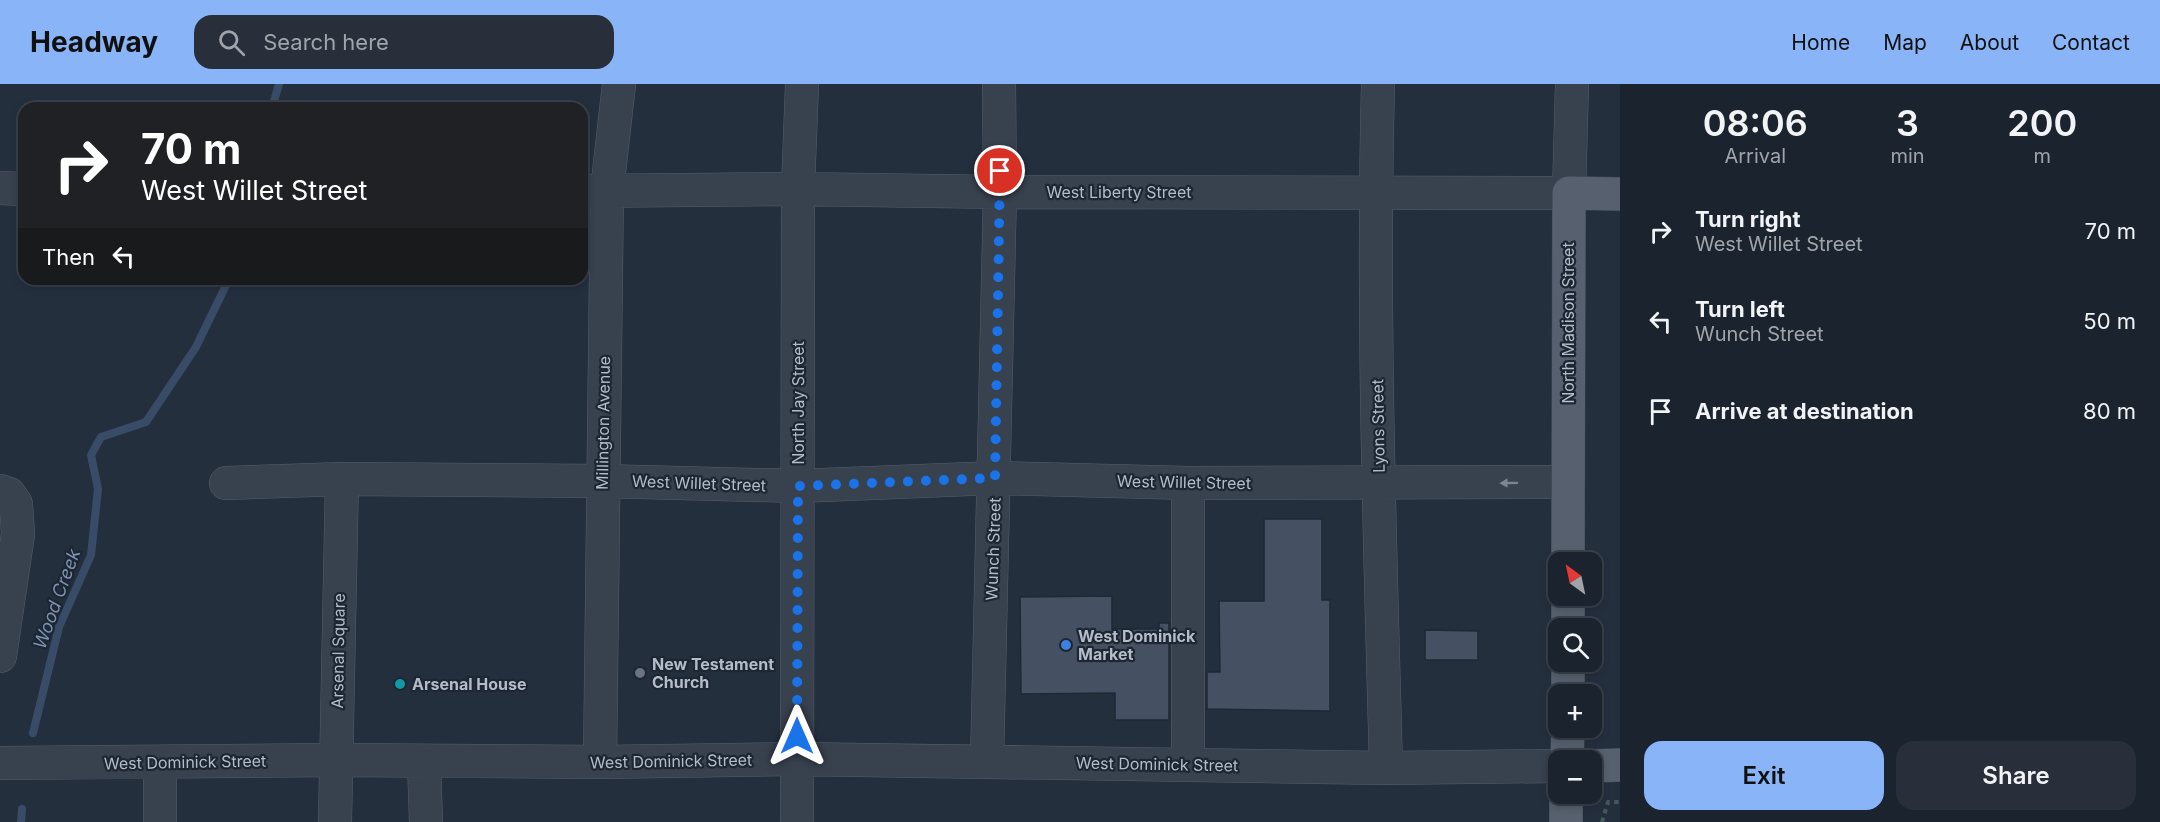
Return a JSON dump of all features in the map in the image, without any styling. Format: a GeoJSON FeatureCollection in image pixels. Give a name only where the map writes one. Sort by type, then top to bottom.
{"type":"FeatureCollection","features":[{"type":"Feature","properties":{"kind":"main road","name":"West Liberty Street"},"geometry":{"type":"LineString","coordinates":[[1569,193],[1620,194]]}},
{"type":"Feature","properties":{"kind":"main road","name":"North Madison Street"},"geometry":{"type":"LineString","coordinates":[[1568,552],[1569,193]]}},
{"type":"Feature","properties":{"kind":"main road"},"geometry":{"type":"LineString","coordinates":[[1602,766],[1620,765]]}},
{"type":"Feature","properties":{"kind":"main road"},"geometry":{"type":"LineString","coordinates":[[1566,804],[1566,822]]}},
{"type":"Feature","properties":{"kind":"street","name":"Millington Avenue"},"geometry":{"type":"LineString","coordinates":[[600,762],[602,480],[595,190],[619,84]]}},
{"type":"Feature","properties":{"kind":"street","name":"North Jay Street"},"geometry":{"type":"LineString","coordinates":[[797,822],[798,189],[802,84]]}},
{"type":"Feature","properties":{"kind":"street","name":"Wunch Street"},"geometry":{"type":"LineString","coordinates":[[987,762],[995,478],[1000,192],[999,84]]}},
{"type":"Feature","properties":{"kind":"street","name":"Lyons Street"},"geometry":{"type":"LineString","coordinates":[[1378,84],[1375,193],[1378,484],[1386,768]]}},
{"type":"Feature","properties":{"kind":"street","name":"North Madison Street"},"geometry":{"type":"LineString","coordinates":[[1569,193],[1572,84]]}},
{"type":"Feature","properties":{"kind":"street"},"geometry":{"type":"LineString","coordinates":[[0,188],[18,189]]}},
{"type":"Feature","properties":{"kind":"street","name":"West Liberty Street"},"geometry":{"type":"LineString","coordinates":[[595,190],[1569,193]]}},
{"type":"Feature","properties":{"kind":"street","name":"West Willet Street"},"geometry":{"type":"LineString","coordinates":[[226,483],[342,480],[602,480],[798,486],[995,478],[1188,483],[1567,482]]}},
{"type":"Feature","properties":{"kind":"street","name":"Arsenal Square"},"geometry":{"type":"LineString","coordinates":[[335,822],[342,480]]}},
{"type":"Feature","properties":{"kind":"street"},"geometry":{"type":"LineString","coordinates":[[1188,483],[1188,765]]}},
{"type":"Feature","properties":{"kind":"street"},"geometry":{"type":"LineString","coordinates":[[0,491],[9,494],[16,504],[18,534],[0,656]]}},
{"type":"Feature","properties":{"kind":"street","name":"West Dominick Street"},"geometry":{"type":"LineString","coordinates":[[0,764],[336,760],[600,762],[797,759],[1386,768],[1548,766]]}},
{"type":"Feature","properties":{"kind":"street"},"geometry":{"type":"LineString","coordinates":[[424,762],[426,822]]}},
{"type":"Feature","properties":{"kind":"street"},"geometry":{"type":"LineString","coordinates":[[160,763],[160,822]]}},
{"type":"Feature","properties":{"kind":"path"},"geometry":{"type":"LineString","coordinates":[[1602,822],[1608,802],[1620,802]]}},
{"type":"Feature","properties":{"kind":"building"},"geometry":{"type":"Polygon","coordinates":[[[1264,519],[1322,519],[1322,600],[1330,600],[1330,711],[1207,709],[1207,672],[1220,672],[1219,601],[1264,601],[1264,519]]]}},
{"type":"Feature","properties":{"kind":"building","name":"West Dominick Market"},"geometry":{"type":"Polygon","coordinates":[[[1112,596],[1112,629],[1159,629],[1159,623],[1169,623],[1169,720],[1115,720],[1115,693],[1021,694],[1020,597],[1112,596]]]}},
{"type":"Feature","properties":{"kind":"building"},"geometry":{"type":"Polygon","coordinates":[[[1425,630],[1478,631],[1478,660],[1425,660],[1425,630]]]}},
{"type":"Feature","properties":{"kind":"waterway","name":"Wood Creek"},"geometry":{"type":"LineString","coordinates":[[274,102],[279,84]]}},
{"type":"Feature","properties":{"kind":"waterway","name":"Wood Creek"},"geometry":{"type":"LineString","coordinates":[[33,733],[59,627],[91,555],[98,489],[91,455],[101,437],[146,422],[196,347],[226,285]]}},
{"type":"Feature","properties":{"kind":"waterway","name":"Wood Creek"},"geometry":{"type":"LineString","coordinates":[[21,822],[22,809]]}},
{"type":"Feature","properties":{"kind":"place","name":"West Dominick Market"},"geometry":{"type":"Point","coordinates":[1066,645]}},
{"type":"Feature","properties":{"kind":"place","name":"New Testament Church"},"geometry":{"type":"Point","coordinates":[640,673]}},
{"type":"Feature","properties":{"kind":"place","name":"Arsenal House"},"geometry":{"type":"Point","coordinates":[400,684]}},
{"type":"Feature","properties":{"kind":"route"},"geometry":{"type":"LineString","coordinates":[[797,736],[798,486],[995,478],[1000,171]]}}]}
